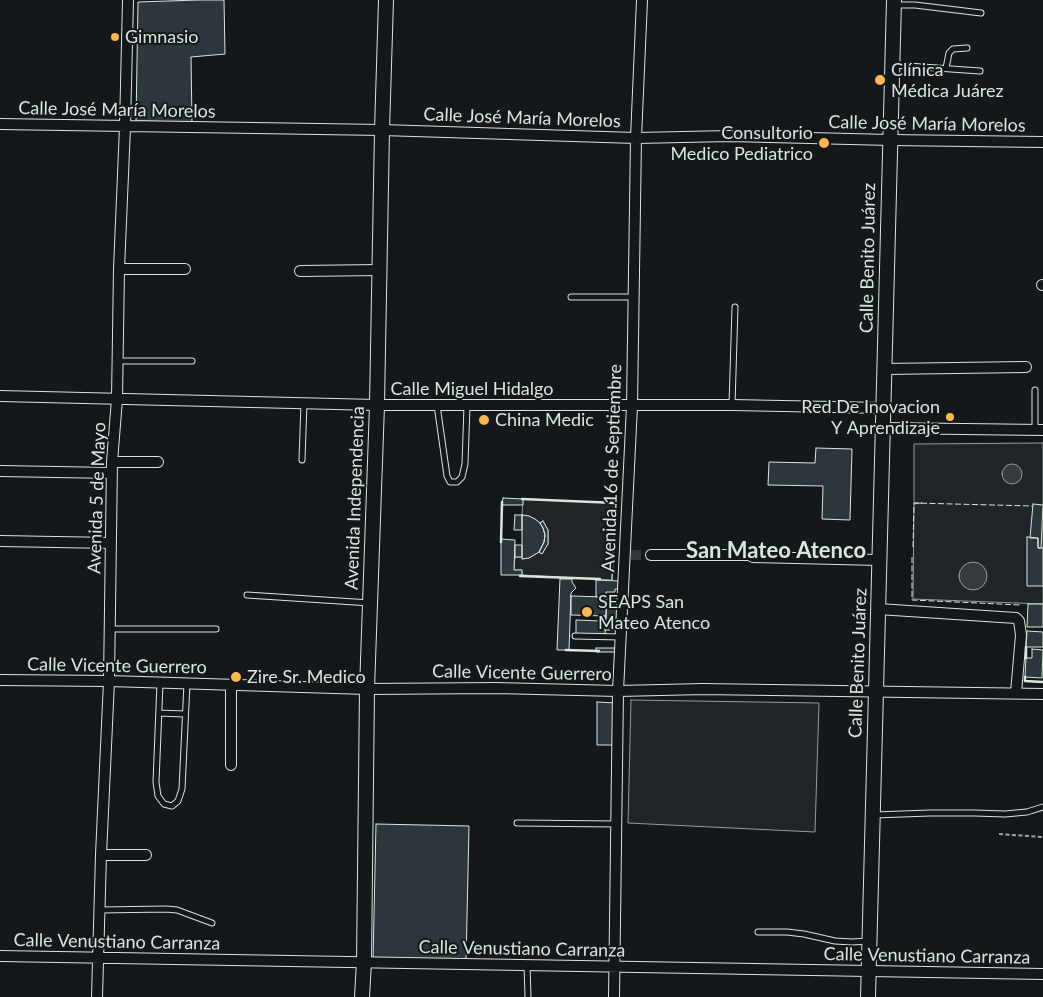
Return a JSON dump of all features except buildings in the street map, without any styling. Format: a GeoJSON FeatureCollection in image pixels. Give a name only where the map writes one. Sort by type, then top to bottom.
{"type":"FeatureCollection","features":[{"type":"Feature","properties":{"kind":"main road","name":"Avenida Independencia"},"geometry":{"type":"LineString","coordinates":[[362,997],[367,689],[377,405],[386,0]]}},
{"type":"Feature","properties":{"kind":"main road","name":"Calle Benito Juárez"},"geometry":{"type":"LineString","coordinates":[[868,997],[894,3]]}},
{"type":"Feature","properties":{"kind":"street","name":"Avenida 5 de Mayo"},"geometry":{"type":"LineString","coordinates":[[97,997],[109,681],[112,462],[117,399],[119,269],[126,127],[128,0]]}},
{"type":"Feature","properties":{"kind":"street","name":"Avenida 16 de Septiembre"},"geometry":{"type":"LineString","coordinates":[[614,997],[618,691],[628,555],[636,138],[642,0]]}},
{"type":"Feature","properties":{"kind":"street","name":"Calle José María Morelos"},"geometry":{"type":"LineString","coordinates":[[0,124],[382,130],[636,138],[730,136],[1043,142]]}},
{"type":"Feature","properties":{"kind":"street"},"geometry":{"type":"LineString","coordinates":[[119,269],[185,269]]}},
{"type":"Feature","properties":{"kind":"street"},"geometry":{"type":"LineString","coordinates":[[300,271],[379,270]]}},
{"type":"Feature","properties":{"kind":"street"},"geometry":{"type":"LineString","coordinates":[[884,369],[1026,368]]}},
{"type":"Feature","properties":{"kind":"street","name":"Calle Miguel Hidalgo"},"geometry":{"type":"LineString","coordinates":[[0,396],[377,405],[732,405],[883,408]]}},
{"type":"Feature","properties":{"kind":"street"},"geometry":{"type":"LineString","coordinates":[[883,428],[1039,430]]}},
{"type":"Feature","properties":{"kind":"street"},"geometry":{"type":"LineString","coordinates":[[112,462],[158,462]]}},
{"type":"Feature","properties":{"kind":"street"},"geometry":{"type":"LineString","coordinates":[[0,471],[112,473]]}},
{"type":"Feature","properties":{"kind":"street"},"geometry":{"type":"LineString","coordinates":[[0,541],[111,543]]}},
{"type":"Feature","properties":{"kind":"street"},"geometry":{"type":"LineString","coordinates":[[651,555],[749,555],[753,557],[880,560]]}},
{"type":"Feature","properties":{"kind":"street"},"geometry":{"type":"LineString","coordinates":[[878,609],[1016,618],[1019,621],[1021,636],[1016,693]]}},
{"type":"Feature","properties":{"kind":"street","name":"Calle Vicente Guerrero"},"geometry":{"type":"LineString","coordinates":[[0,680],[160,682],[367,689],[496,688],[618,691],[703,690],[1043,694]]}},
{"type":"Feature","properties":{"kind":"street"},"geometry":{"type":"LineString","coordinates":[[231,685],[231,765]]}},
{"type":"Feature","properties":{"kind":"street"},"geometry":{"type":"LineString","coordinates":[[102,855],[146,855]]}},
{"type":"Feature","properties":{"kind":"street","name":"Calle Venustiano Carranza"},"geometry":{"type":"LineString","coordinates":[[0,956],[1043,974]]}},
{"type":"Feature","properties":{"kind":"lane"},"geometry":{"type":"LineString","coordinates":[[894,3],[981,13]]}},
{"type":"Feature","properties":{"kind":"lane"},"geometry":{"type":"LineString","coordinates":[[946,68],[953,49],[967,48]]}},
{"type":"Feature","properties":{"kind":"lane"},"geometry":{"type":"LineString","coordinates":[[892,64],[980,71]]}},
{"type":"Feature","properties":{"kind":"lane"},"geometry":{"type":"LineString","coordinates":[[571,297],[634,297]]}},
{"type":"Feature","properties":{"kind":"lane"},"geometry":{"type":"LineString","coordinates":[[732,405],[735,306]]}},
{"type":"Feature","properties":{"kind":"lane"},"geometry":{"type":"LineString","coordinates":[[118,361],[192,361]]}},
{"type":"Feature","properties":{"kind":"lane"},"geometry":{"type":"LineString","coordinates":[[1035,390],[1039,430]]}},
{"type":"Feature","properties":{"kind":"lane"},"geometry":{"type":"LineString","coordinates":[[302,460],[304,403]]}},
{"type":"Feature","properties":{"kind":"lane"},"geometry":{"type":"LineString","coordinates":[[437,405],[447,476],[450,482],[457,482],[462,477],[465,464],[467,405]]}},
{"type":"Feature","properties":{"kind":"lane"},"geometry":{"type":"LineString","coordinates":[[247,595],[370,603]]}},
{"type":"Feature","properties":{"kind":"lane"},"geometry":{"type":"LineString","coordinates":[[110,629],[216,629]]}},
{"type":"Feature","properties":{"kind":"lane"},"geometry":{"type":"LineString","coordinates":[[575,636],[621,637]]}},
{"type":"Feature","properties":{"kind":"lane"},"geometry":{"type":"LineString","coordinates":[[160,682],[156,782],[158,796],[164,804],[172,806],[178,801],[182,789],[186,683]]}},
{"type":"Feature","properties":{"kind":"lane"},"geometry":{"type":"LineString","coordinates":[[159,713],[185,714]]}},
{"type":"Feature","properties":{"kind":"lane"},"geometry":{"type":"LineString","coordinates":[[873,815],[930,813],[1004,814],[1027,812],[1043,808]]}},
{"type":"Feature","properties":{"kind":"lane"},"geometry":{"type":"LineString","coordinates":[[517,823],[617,824]]}},
{"type":"Feature","properties":{"kind":"lane"},"geometry":{"type":"LineString","coordinates":[[100,910],[177,910],[212,923]]}},
{"type":"Feature","properties":{"kind":"lane"},"geometry":{"type":"LineString","coordinates":[[758,932],[787,932],[835,941],[870,941]]}},
{"type":"Feature","properties":{"kind":"lane"},"geometry":{"type":"LineString","coordinates":[[526,965],[528,997]]}},
{"type":"Feature","properties":{"kind":"path"},"geometry":{"type":"LineString","coordinates":[[999,834],[1043,837]]}},
{"type":"Feature","properties":{"kind":"shaded area"},"geometry":{"type":"Polygon","coordinates":[[[1043,443],[1043,604],[913,599],[914,504],[922,503],[914,503],[914,444],[1043,443]]]}},
{"type":"Feature","properties":{"kind":"shaded area"},"geometry":{"type":"Polygon","coordinates":[[[1012,464],[1019,467],[1022,474],[1019,481],[1012,484],[1005,481],[1002,474],[1005,467],[1012,464]]]}},
{"type":"Feature","properties":{"kind":"shaded area"},"geometry":{"type":"Polygon","coordinates":[[[523,499],[616,503],[612,580],[522,575],[522,570],[514,570],[515,557],[522,557],[522,559],[529,558],[539,552],[542,554],[548,544],[548,530],[543,521],[540,523],[529,516],[522,515],[523,499]]]}},
{"type":"Feature","properties":{"kind":"shaded area"},"geometry":{"type":"Polygon","coordinates":[[[973,562],[983,566],[987,576],[983,586],[973,590],[963,586],[959,576],[963,566],[973,562]]]}},
{"type":"Feature","properties":{"kind":"shaded area"},"geometry":{"type":"Polygon","coordinates":[[[631,700],[819,703],[815,832],[628,823],[631,700]]]}},
{"type":"Feature","properties":{"kind":"tunnel"},"geometry":{"type":"LineString","coordinates":[[631,555],[651,555]]}},
{"type":"Feature","properties":{"kind":"fence"},"geometry":{"type":"LineString","coordinates":[[615,535],[616,503]]}},
{"type":"Feature","properties":{"kind":"fence"},"geometry":{"type":"LineString","coordinates":[[913,547],[914,503],[1033,506]]}},
{"type":"Feature","properties":{"kind":"fence"},"geometry":{"type":"LineString","coordinates":[[612,580],[613,548]]}},
{"type":"Feature","properties":{"kind":"fence"},"geometry":{"type":"LineString","coordinates":[[912,557],[912,600],[1021,605]]}},
{"type":"Feature","properties":{"kind":"wall"},"geometry":{"type":"LineString","coordinates":[[522,499],[616,503]]}},
{"type":"Feature","properties":{"kind":"wall"},"geometry":{"type":"LineString","coordinates":[[501,542],[502,502]]}},
{"type":"Feature","properties":{"kind":"wall"},"geometry":{"type":"LineString","coordinates":[[520,576],[600,579]]}},
{"type":"Feature","properties":{"kind":"wall"},"geometry":{"type":"LineString","coordinates":[[1026,647],[1026,658]]}},
{"type":"Feature","properties":{"kind":"wall"},"geometry":{"type":"LineString","coordinates":[[566,650],[599,651]]}},
{"type":"Feature","properties":{"kind":"wall"},"geometry":{"type":"LineString","coordinates":[[1025,677],[1025,681],[1043,682]]}},
{"type":"Feature","properties":{"kind":"place","name":"Gimnasio"},"geometry":{"type":"Point","coordinates":[115,37]}},
{"type":"Feature","properties":{"kind":"place","name":"Clínica Médica Juárez"},"geometry":{"type":"Point","coordinates":[880,80]}},
{"type":"Feature","properties":{"kind":"place","name":"Consultorio Medico Pediatrico"},"geometry":{"type":"Point","coordinates":[824,143]}},
{"type":"Feature","properties":{"kind":"place","name":"Red De Inovacion Y Aprendizaje"},"geometry":{"type":"Point","coordinates":[950,417]}},
{"type":"Feature","properties":{"kind":"place","name":"China Medic"},"geometry":{"type":"Point","coordinates":[484,420]}},
{"type":"Feature","properties":{"kind":"place","name":"SEAPS San Mateo Atenco"},"geometry":{"type":"Point","coordinates":[587,612]}},
{"type":"Feature","properties":{"kind":"place","name":"Zire Sr. Medico"},"geometry":{"type":"Point","coordinates":[236,677]}},
{"type":"Feature","properties":{"kind":"district","name":"San Mateo Atenco"},"geometry":{"type":"Point","coordinates":[776,551]}}]}
